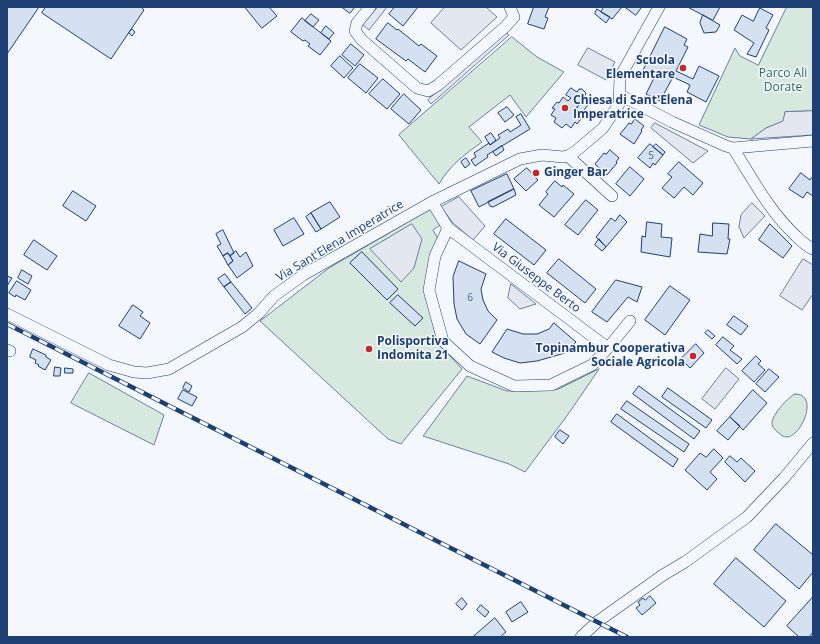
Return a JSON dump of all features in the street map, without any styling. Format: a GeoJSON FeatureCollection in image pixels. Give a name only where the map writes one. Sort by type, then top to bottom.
{"type":"FeatureCollection","features":[{"type":"Feature","properties":{"kind":"street"},"geometry":{"type":"LineString","coordinates":[[370,7],[357,23],[356,31],[362,40],[417,88],[428,91],[438,85],[514,18],[510,7]]}},
{"type":"Feature","properties":{"kind":"street"},"geometry":{"type":"LineString","coordinates":[[612,196],[568,156],[603,128],[618,108],[620,77],[658,7]]}},
{"type":"Feature","properties":{"kind":"street"},"geometry":{"type":"LineString","coordinates":[[620,95],[672,122],[733,148],[813,141]]}},
{"type":"Feature","properties":{"kind":"street"},"geometry":{"type":"LineString","coordinates":[[733,148],[764,200],[774,213],[807,246],[813,249]]}},
{"type":"Feature","properties":{"kind":"street","name":"Via Sant'Elena Imperatrice"},"geometry":{"type":"LineString","coordinates":[[7,314],[109,365],[147,374],[170,369],[242,327],[259,313],[274,296],[303,275],[432,202],[520,159],[542,154],[563,157],[568,156]]}},
{"type":"Feature","properties":{"kind":"street","name":"Via Giuseppe Berto"},"geometry":{"type":"LineString","coordinates":[[432,202],[448,228],[608,348]]}},
{"type":"Feature","properties":{"kind":"street"},"geometry":{"type":"LineString","coordinates":[[448,228],[435,256],[429,290],[443,341],[470,366],[514,386],[551,386],[592,365],[630,321]]}},
{"type":"Feature","properties":{"kind":"street"},"geometry":{"type":"LineString","coordinates":[[581,637],[597,622],[663,575],[685,562],[747,517],[784,478],[813,443]]}},
{"type":"Feature","properties":{"kind":"green space","name":"Parco Ali Dorate"},"geometry":{"type":"Polygon","coordinates":[[[787,7],[813,7],[813,111],[785,112],[784,121],[766,128],[751,139],[728,137],[699,125],[735,48],[740,56],[758,65],[787,7]]]}},
{"type":"Feature","properties":{"kind":"green space"},"geometry":{"type":"Polygon","coordinates":[[[512,37],[537,57],[564,72],[526,117],[510,95],[469,127],[482,142],[463,156],[443,177],[439,184],[399,135],[512,37]]]}},
{"type":"Feature","properties":{"kind":"green space","name":"Polisportiva Indomita 21"},"geometry":{"type":"Polygon","coordinates":[[[431,209],[441,224],[433,230],[438,239],[426,291],[437,342],[462,369],[401,444],[388,439],[260,321],[329,268],[431,209]]]}},
{"type":"Feature","properties":{"kind":"green space"},"geometry":{"type":"Polygon","coordinates":[[[599,369],[569,413],[525,472],[509,464],[423,436],[467,376],[507,391],[558,389],[599,369]]]}},
{"type":"Feature","properties":{"kind":"green space"},"geometry":{"type":"Polygon","coordinates":[[[89,373],[164,415],[154,445],[71,403],[89,373]]]}},
{"type":"Feature","properties":{"kind":"green space"},"geometry":{"type":"Polygon","coordinates":[[[795,394],[802,396],[806,401],[806,416],[798,430],[792,435],[784,437],[775,430],[772,423],[781,407],[795,394]]]}},
{"type":"Feature","properties":{"kind":"shaded area"},"geometry":{"type":"Polygon","coordinates":[[[378,7],[387,7],[369,30],[363,25],[378,7]]]}},
{"type":"Feature","properties":{"kind":"shaded area"},"geometry":{"type":"Polygon","coordinates":[[[445,7],[486,7],[497,17],[461,50],[431,23],[445,7]]]}},
{"type":"Feature","properties":{"kind":"shaded area"},"geometry":{"type":"Polygon","coordinates":[[[506,32],[509,35],[431,104],[428,100],[506,32]]]}},
{"type":"Feature","properties":{"kind":"shaded area"},"geometry":{"type":"Polygon","coordinates":[[[588,48],[615,62],[606,80],[578,65],[588,48]]]}},
{"type":"Feature","properties":{"kind":"shaded area"},"geometry":{"type":"Polygon","coordinates":[[[813,111],[813,135],[751,139],[766,128],[783,121],[785,112],[813,111]]]}},
{"type":"Feature","properties":{"kind":"shaded area"},"geometry":{"type":"Polygon","coordinates":[[[655,123],[708,151],[693,163],[651,128],[655,123]]]}},
{"type":"Feature","properties":{"kind":"shaded area"},"geometry":{"type":"Polygon","coordinates":[[[459,197],[485,226],[473,240],[453,223],[441,207],[459,197]]]}},
{"type":"Feature","properties":{"kind":"shaded area"},"geometry":{"type":"Polygon","coordinates":[[[752,203],[765,216],[744,238],[739,227],[741,215],[752,203]]]}},
{"type":"Feature","properties":{"kind":"shaded area"},"geometry":{"type":"Polygon","coordinates":[[[412,224],[422,239],[414,268],[401,282],[370,249],[412,224]]]}},
{"type":"Feature","properties":{"kind":"shaded area"},"geometry":{"type":"Polygon","coordinates":[[[803,259],[813,265],[813,294],[802,310],[780,296],[803,259]]]}},
{"type":"Feature","properties":{"kind":"shaded area"},"geometry":{"type":"Polygon","coordinates":[[[511,284],[536,304],[520,309],[508,298],[511,284]]]}},
{"type":"Feature","properties":{"kind":"shaded area"},"geometry":{"type":"Polygon","coordinates":[[[726,368],[739,379],[715,409],[702,399],[726,368]]]}},
{"type":"Feature","properties":{"kind":"building"},"geometry":{"type":"Polygon","coordinates":[[[7,7],[39,7],[7,54],[7,7]]]}},
{"type":"Feature","properties":{"kind":"building"},"geometry":{"type":"Polygon","coordinates":[[[46,7],[141,7],[144,10],[111,59],[42,13],[46,7]]]}},
{"type":"Feature","properties":{"kind":"building"},"geometry":{"type":"Polygon","coordinates":[[[245,7],[269,7],[277,16],[262,28],[245,7]]]}},
{"type":"Feature","properties":{"kind":"building"},"geometry":{"type":"Polygon","coordinates":[[[342,7],[355,7],[350,13],[342,7]]]}},
{"type":"Feature","properties":{"kind":"building"},"geometry":{"type":"Polygon","coordinates":[[[395,7],[418,7],[403,26],[389,14],[395,7]]]}},
{"type":"Feature","properties":{"kind":"building"},"geometry":{"type":"Polygon","coordinates":[[[534,7],[549,7],[545,17],[548,18],[544,29],[528,24],[534,7]]]}},
{"type":"Feature","properties":{"kind":"building"},"geometry":{"type":"Polygon","coordinates":[[[604,7],[622,7],[612,19],[601,12],[604,7]]]}},
{"type":"Feature","properties":{"kind":"building"},"geometry":{"type":"Polygon","coordinates":[[[625,7],[639,7],[641,8],[636,15],[625,7]]]}},
{"type":"Feature","properties":{"kind":"building"},"geometry":{"type":"Polygon","coordinates":[[[688,7],[720,7],[713,20],[688,7]]]}},
{"type":"Feature","properties":{"kind":"building"},"geometry":{"type":"Polygon","coordinates":[[[760,8],[773,15],[766,28],[769,30],[756,57],[747,54],[754,43],[734,30],[742,15],[753,21],[760,8]]]}},
{"type":"Feature","properties":{"kind":"building"},"geometry":{"type":"Polygon","coordinates":[[[597,9],[610,17],[606,23],[595,14],[597,9]]]}},
{"type":"Feature","properties":{"kind":"building"},"geometry":{"type":"Polygon","coordinates":[[[311,14],[319,20],[313,27],[305,21],[311,14]]]}},
{"type":"Feature","properties":{"kind":"building"},"geometry":{"type":"Polygon","coordinates":[[[703,15],[720,25],[716,32],[704,33],[700,23],[703,15]]]}},
{"type":"Feature","properties":{"kind":"building"},"geometry":{"type":"Polygon","coordinates":[[[302,18],[331,41],[320,55],[308,46],[310,44],[305,40],[303,41],[291,32],[302,18]]]}},
{"type":"Feature","properties":{"kind":"building"},"geometry":{"type":"Polygon","coordinates":[[[388,23],[419,46],[421,44],[437,56],[425,72],[408,59],[406,61],[376,39],[388,23]]]}},
{"type":"Feature","properties":{"kind":"building"},"geometry":{"type":"Polygon","coordinates":[[[326,26],[334,33],[329,39],[321,33],[326,26]]]}},
{"type":"Feature","properties":{"kind":"building"},"geometry":{"type":"Polygon","coordinates":[[[665,27],[687,39],[684,45],[688,47],[676,71],[693,79],[699,66],[719,76],[706,102],[687,92],[690,85],[673,77],[660,101],[646,94],[655,76],[643,71],[665,27]]]}},
{"type":"Feature","properties":{"kind":"building"},"geometry":{"type":"Polygon","coordinates":[[[132,29],[135,32],[132,36],[129,33],[132,29]]]}},
{"type":"Feature","properties":{"kind":"building"},"geometry":{"type":"Polygon","coordinates":[[[351,44],[364,55],[355,66],[342,55],[351,44]]]}},
{"type":"Feature","properties":{"kind":"building"},"geometry":{"type":"Polygon","coordinates":[[[340,56],[353,68],[344,78],[331,66],[340,56]]]}},
{"type":"Feature","properties":{"kind":"building"},"geometry":{"type":"Polygon","coordinates":[[[360,64],[378,78],[366,93],[348,78],[360,64]]]}},
{"type":"Feature","properties":{"kind":"building"},"geometry":{"type":"Polygon","coordinates":[[[383,79],[400,94],[387,109],[369,94],[383,79]]]}},
{"type":"Feature","properties":{"kind":"building","name":"Chiesa di Sant'Elena Imperatrice"},"geometry":{"type":"Polygon","coordinates":[[[571,88],[577,92],[579,89],[582,89],[586,93],[576,109],[582,113],[579,117],[581,119],[577,124],[575,122],[571,128],[566,124],[562,128],[554,122],[556,118],[551,115],[555,109],[552,108],[557,102],[559,103],[563,97],[568,101],[571,98],[566,95],[571,88]]]}},
{"type":"Feature","properties":{"kind":"building"},"geometry":{"type":"Polygon","coordinates":[[[404,94],[421,110],[409,124],[391,109],[404,94]]]}},
{"type":"Feature","properties":{"kind":"building"},"geometry":{"type":"Polygon","coordinates":[[[584,98],[590,102],[582,113],[576,109],[584,98]]]}},
{"type":"Feature","properties":{"kind":"building"},"geometry":{"type":"Polygon","coordinates":[[[507,107],[514,115],[505,122],[498,113],[507,107]]]}},
{"type":"Feature","properties":{"kind":"building"},"geometry":{"type":"Polygon","coordinates":[[[521,114],[530,129],[487,155],[488,157],[475,166],[471,160],[476,157],[474,153],[500,138],[498,135],[508,129],[510,132],[521,125],[516,117],[521,114]]]}},
{"type":"Feature","properties":{"kind":"building"},"geometry":{"type":"Polygon","coordinates":[[[635,119],[644,126],[634,144],[620,134],[629,123],[631,124],[635,119]]]}},
{"type":"Feature","properties":{"kind":"building"},"geometry":{"type":"Polygon","coordinates":[[[491,133],[496,140],[490,145],[485,137],[491,133]]]}},
{"type":"Feature","properties":{"kind":"building"},"geometry":{"type":"Polygon","coordinates":[[[650,144],[663,155],[655,165],[653,163],[650,168],[638,158],[650,144]]]}},
{"type":"Feature","properties":{"kind":"building"},"geometry":{"type":"Polygon","coordinates":[[[656,144],[665,152],[663,155],[653,147],[656,144]]]}},
{"type":"Feature","properties":{"kind":"building"},"geometry":{"type":"Polygon","coordinates":[[[502,146],[504,150],[496,156],[493,152],[502,146]]]}},
{"type":"Feature","properties":{"kind":"building"},"geometry":{"type":"Polygon","coordinates":[[[610,150],[619,158],[616,162],[617,163],[607,175],[595,164],[604,153],[606,154],[610,150]]]}},
{"type":"Feature","properties":{"kind":"building"},"geometry":{"type":"Polygon","coordinates":[[[466,158],[470,164],[465,168],[461,162],[466,158]]]}},
{"type":"Feature","properties":{"kind":"building"},"geometry":{"type":"Polygon","coordinates":[[[679,162],[703,183],[693,195],[684,187],[674,198],[662,188],[672,177],[668,174],[679,162]]]}},
{"type":"Feature","properties":{"kind":"building"},"geometry":{"type":"Polygon","coordinates":[[[630,167],[644,179],[630,196],[616,184],[630,167]]]}},
{"type":"Feature","properties":{"kind":"building"},"geometry":{"type":"Polygon","coordinates":[[[527,168],[538,180],[526,191],[514,179],[527,168]]]}},
{"type":"Feature","properties":{"kind":"building"},"geometry":{"type":"Polygon","coordinates":[[[801,173],[810,180],[813,176],[813,196],[807,192],[803,198],[789,189],[801,173]]]}},
{"type":"Feature","properties":{"kind":"building"},"geometry":{"type":"Polygon","coordinates":[[[507,174],[514,189],[479,207],[471,191],[507,174]]]}},
{"type":"Feature","properties":{"kind":"building"},"geometry":{"type":"Polygon","coordinates":[[[555,181],[562,187],[563,185],[574,194],[554,217],[539,205],[548,194],[546,192],[555,181]]]}},
{"type":"Feature","properties":{"kind":"building"},"geometry":{"type":"Polygon","coordinates":[[[514,189],[516,195],[493,207],[490,206],[488,202],[514,189]]]}},
{"type":"Feature","properties":{"kind":"building"},"geometry":{"type":"Polygon","coordinates":[[[73,191],[96,206],[86,221],[63,206],[73,191]]]}},
{"type":"Feature","properties":{"kind":"building"},"geometry":{"type":"Polygon","coordinates":[[[586,200],[598,210],[578,235],[565,225],[586,200]]]}},
{"type":"Feature","properties":{"kind":"building"},"geometry":{"type":"Polygon","coordinates":[[[330,202],[340,217],[321,229],[311,213],[330,202]]]}},
{"type":"Feature","properties":{"kind":"building"},"geometry":{"type":"Polygon","coordinates":[[[311,213],[321,229],[316,232],[306,217],[311,213]]]}},
{"type":"Feature","properties":{"kind":"building"},"geometry":{"type":"Polygon","coordinates":[[[620,215],[627,222],[606,247],[596,237],[611,218],[615,221],[620,215]]]}},
{"type":"Feature","properties":{"kind":"building"},"geometry":{"type":"Polygon","coordinates":[[[294,218],[304,234],[283,246],[274,230],[294,218]]]}},
{"type":"Feature","properties":{"kind":"building"},"geometry":{"type":"Polygon","coordinates":[[[506,219],[546,250],[534,265],[494,234],[506,219]]]}},
{"type":"Feature","properties":{"kind":"building"},"geometry":{"type":"Polygon","coordinates":[[[647,222],[662,224],[661,237],[672,238],[670,257],[641,252],[642,236],[645,237],[647,222]]]}},
{"type":"Feature","properties":{"kind":"building"},"geometry":{"type":"Polygon","coordinates":[[[713,223],[729,224],[728,239],[730,239],[727,254],[698,252],[700,234],[712,236],[713,223]]]}},
{"type":"Feature","properties":{"kind":"building"},"geometry":{"type":"Polygon","coordinates":[[[770,224],[792,246],[783,258],[759,240],[770,224]]]}},
{"type":"Feature","properties":{"kind":"building"},"geometry":{"type":"Polygon","coordinates":[[[223,230],[234,253],[230,256],[228,253],[223,256],[217,246],[221,244],[216,234],[223,230]]]}},
{"type":"Feature","properties":{"kind":"building"},"geometry":{"type":"Polygon","coordinates":[[[599,239],[606,247],[602,251],[595,245],[599,239]]]}},
{"type":"Feature","properties":{"kind":"building"},"geometry":{"type":"Polygon","coordinates":[[[34,240],[57,256],[47,270],[24,255],[34,240]]]}},
{"type":"Feature","properties":{"kind":"building"},"geometry":{"type":"Polygon","coordinates":[[[236,251],[240,257],[246,252],[253,266],[237,278],[228,265],[233,261],[230,256],[236,251]]]}},
{"type":"Feature","properties":{"kind":"building"},"geometry":{"type":"Polygon","coordinates":[[[362,252],[398,289],[387,300],[350,263],[362,252]]]}},
{"type":"Feature","properties":{"kind":"building"},"geometry":{"type":"Polygon","coordinates":[[[228,253],[233,261],[228,265],[223,256],[228,253]]]}},
{"type":"Feature","properties":{"kind":"building"},"geometry":{"type":"Polygon","coordinates":[[[559,259],[596,289],[585,303],[547,273],[559,259]]]}},
{"type":"Feature","properties":{"kind":"building"},"geometry":{"type":"Polygon","coordinates":[[[459,261],[486,274],[481,289],[483,300],[488,311],[497,320],[480,344],[466,334],[457,319],[454,304],[453,277],[459,261]]]}},
{"type":"Feature","properties":{"kind":"building"},"geometry":{"type":"Polygon","coordinates":[[[22,270],[32,276],[28,284],[18,278],[22,270]]]}},
{"type":"Feature","properties":{"kind":"building"},"geometry":{"type":"Polygon","coordinates":[[[225,274],[231,282],[224,287],[218,279],[225,274]]]}},
{"type":"Feature","properties":{"kind":"building"},"geometry":{"type":"Polygon","coordinates":[[[7,276],[12,278],[7,286],[7,276]]]}},
{"type":"Feature","properties":{"kind":"building"},"geometry":{"type":"Polygon","coordinates":[[[616,280],[642,287],[637,302],[628,297],[607,322],[592,312],[616,280]]]}},
{"type":"Feature","properties":{"kind":"building"},"geometry":{"type":"Polygon","coordinates":[[[17,281],[31,290],[25,300],[16,295],[15,297],[9,293],[17,281]]]}},
{"type":"Feature","properties":{"kind":"building"},"geometry":{"type":"Polygon","coordinates":[[[231,282],[252,308],[245,314],[224,287],[231,282]]]}},
{"type":"Feature","properties":{"kind":"building"},"geometry":{"type":"Polygon","coordinates":[[[670,286],[690,300],[665,335],[645,320],[670,286]]]}},
{"type":"Feature","properties":{"kind":"building"},"geometry":{"type":"Polygon","coordinates":[[[398,295],[423,318],[415,326],[390,303],[398,295]]]}},
{"type":"Feature","properties":{"kind":"building"},"geometry":{"type":"Polygon","coordinates":[[[133,305],[143,312],[140,316],[150,323],[140,339],[119,326],[133,305]]]}},
{"type":"Feature","properties":{"kind":"building"},"geometry":{"type":"Polygon","coordinates":[[[734,316],[748,326],[741,335],[727,325],[734,316]]]}},
{"type":"Feature","properties":{"kind":"building"},"geometry":{"type":"Polygon","coordinates":[[[554,323],[576,342],[565,353],[537,361],[520,363],[492,352],[507,329],[523,334],[537,334],[549,329],[554,323]]]}},
{"type":"Feature","properties":{"kind":"building"},"geometry":{"type":"Polygon","coordinates":[[[708,330],[715,336],[712,339],[705,333],[708,330]]]}},
{"type":"Feature","properties":{"kind":"building"},"geometry":{"type":"Polygon","coordinates":[[[723,337],[734,346],[730,350],[742,359],[737,364],[716,345],[723,337]]]}},
{"type":"Feature","properties":{"kind":"building","name":"Topinambur Cooperativa Sociale Agricola"},"geometry":{"type":"Polygon","coordinates":[[[696,344],[704,353],[690,368],[681,359],[696,344]]]}},
{"type":"Feature","properties":{"kind":"building"},"geometry":{"type":"Polygon","coordinates":[[[33,349],[46,355],[46,357],[51,360],[45,370],[35,363],[36,360],[30,357],[33,349]]]}},
{"type":"Feature","properties":{"kind":"building"},"geometry":{"type":"Polygon","coordinates":[[[756,356],[761,361],[758,364],[765,370],[754,382],[742,371],[756,356]]]}},
{"type":"Feature","properties":{"kind":"building"},"geometry":{"type":"Polygon","coordinates":[[[55,367],[61,368],[60,376],[54,376],[55,367]]]}},
{"type":"Feature","properties":{"kind":"building"},"geometry":{"type":"Polygon","coordinates":[[[65,368],[73,369],[73,373],[65,373],[65,368]]]}},
{"type":"Feature","properties":{"kind":"building"},"geometry":{"type":"Polygon","coordinates":[[[769,369],[779,377],[765,392],[756,384],[769,369]]]}},
{"type":"Feature","properties":{"kind":"building"},"geometry":{"type":"Polygon","coordinates":[[[186,382],[192,386],[189,392],[183,388],[186,382]]]}},
{"type":"Feature","properties":{"kind":"building"},"geometry":{"type":"Polygon","coordinates":[[[639,386],[700,431],[694,439],[633,394],[639,386]]]}},
{"type":"Feature","properties":{"kind":"building"},"geometry":{"type":"Polygon","coordinates":[[[668,388],[712,420],[706,428],[662,397],[668,388]]]}},
{"type":"Feature","properties":{"kind":"building"},"geometry":{"type":"Polygon","coordinates":[[[183,390],[197,397],[192,406],[178,399],[183,390]]]}},
{"type":"Feature","properties":{"kind":"building"},"geometry":{"type":"Polygon","coordinates":[[[753,390],[767,403],[743,430],[730,417],[753,390]]]}},
{"type":"Feature","properties":{"kind":"building"},"geometry":{"type":"Polygon","coordinates":[[[627,401],[689,444],[684,452],[621,409],[627,401]]]}},
{"type":"Feature","properties":{"kind":"building"},"geometry":{"type":"Polygon","coordinates":[[[617,414],[678,459],[673,467],[611,422],[617,414]]]}},
{"type":"Feature","properties":{"kind":"building"},"geometry":{"type":"Polygon","coordinates":[[[730,417],[740,426],[728,440],[717,431],[730,417]]]}},
{"type":"Feature","properties":{"kind":"building"},"geometry":{"type":"Polygon","coordinates":[[[560,430],[569,436],[563,444],[555,437],[560,430]]]}},
{"type":"Feature","properties":{"kind":"building"},"geometry":{"type":"Polygon","coordinates":[[[714,449],[723,458],[710,472],[717,479],[707,490],[685,470],[700,453],[706,457],[714,449]]]}},
{"type":"Feature","properties":{"kind":"building"},"geometry":{"type":"Polygon","coordinates":[[[730,456],[737,462],[741,458],[755,471],[745,482],[725,462],[730,456]]]}},
{"type":"Feature","properties":{"kind":"building"},"geometry":{"type":"Polygon","coordinates":[[[776,524],[813,555],[813,572],[799,589],[754,550],[776,524]]]}},
{"type":"Feature","properties":{"kind":"building"},"geometry":{"type":"Polygon","coordinates":[[[736,558],[786,601],[764,627],[714,584],[736,558]]]}},
{"type":"Feature","properties":{"kind":"building"},"geometry":{"type":"Polygon","coordinates":[[[650,596],[656,603],[642,615],[636,608],[640,605],[638,602],[643,598],[645,600],[650,596]]]}},
{"type":"Feature","properties":{"kind":"building"},"geometry":{"type":"Polygon","coordinates":[[[813,597],[813,632],[809,637],[799,637],[787,626],[813,597]]]}},
{"type":"Feature","properties":{"kind":"building"},"geometry":{"type":"Polygon","coordinates":[[[462,598],[467,604],[462,610],[456,604],[462,598]]]}},
{"type":"Feature","properties":{"kind":"building"},"geometry":{"type":"Polygon","coordinates":[[[521,602],[528,612],[512,622],[506,612],[521,602]]]}},
{"type":"Feature","properties":{"kind":"building"},"geometry":{"type":"Polygon","coordinates":[[[481,605],[489,612],[485,617],[477,610],[481,605]]]}},
{"type":"Feature","properties":{"kind":"building"},"geometry":{"type":"Polygon","coordinates":[[[495,618],[506,632],[500,637],[473,637],[495,618]]]}},
{"type":"Feature","properties":{"kind":"railway"},"geometry":{"type":"LineString","coordinates":[[7,324],[627,637]]}},
{"type":"Feature","properties":{"kind":"place","name":"Scuola Elementare"},"geometry":{"type":"Point","coordinates":[683,68]}},
{"type":"Feature","properties":{"kind":"place","name":"Chiesa di Sant'Elena Imperatrice"},"geometry":{"type":"Point","coordinates":[565,108]}},
{"type":"Feature","properties":{"kind":"place","name":"Ginger Bar"},"geometry":{"type":"Point","coordinates":[536,173]}},
{"type":"Feature","properties":{"kind":"place","name":"Polisportiva Indomita 21"},"geometry":{"type":"Point","coordinates":[369,349]}},
{"type":"Feature","properties":{"kind":"place","name":"Topinambur Cooperativa Sociale Agricola"},"geometry":{"type":"Point","coordinates":[693,356]}}]}
